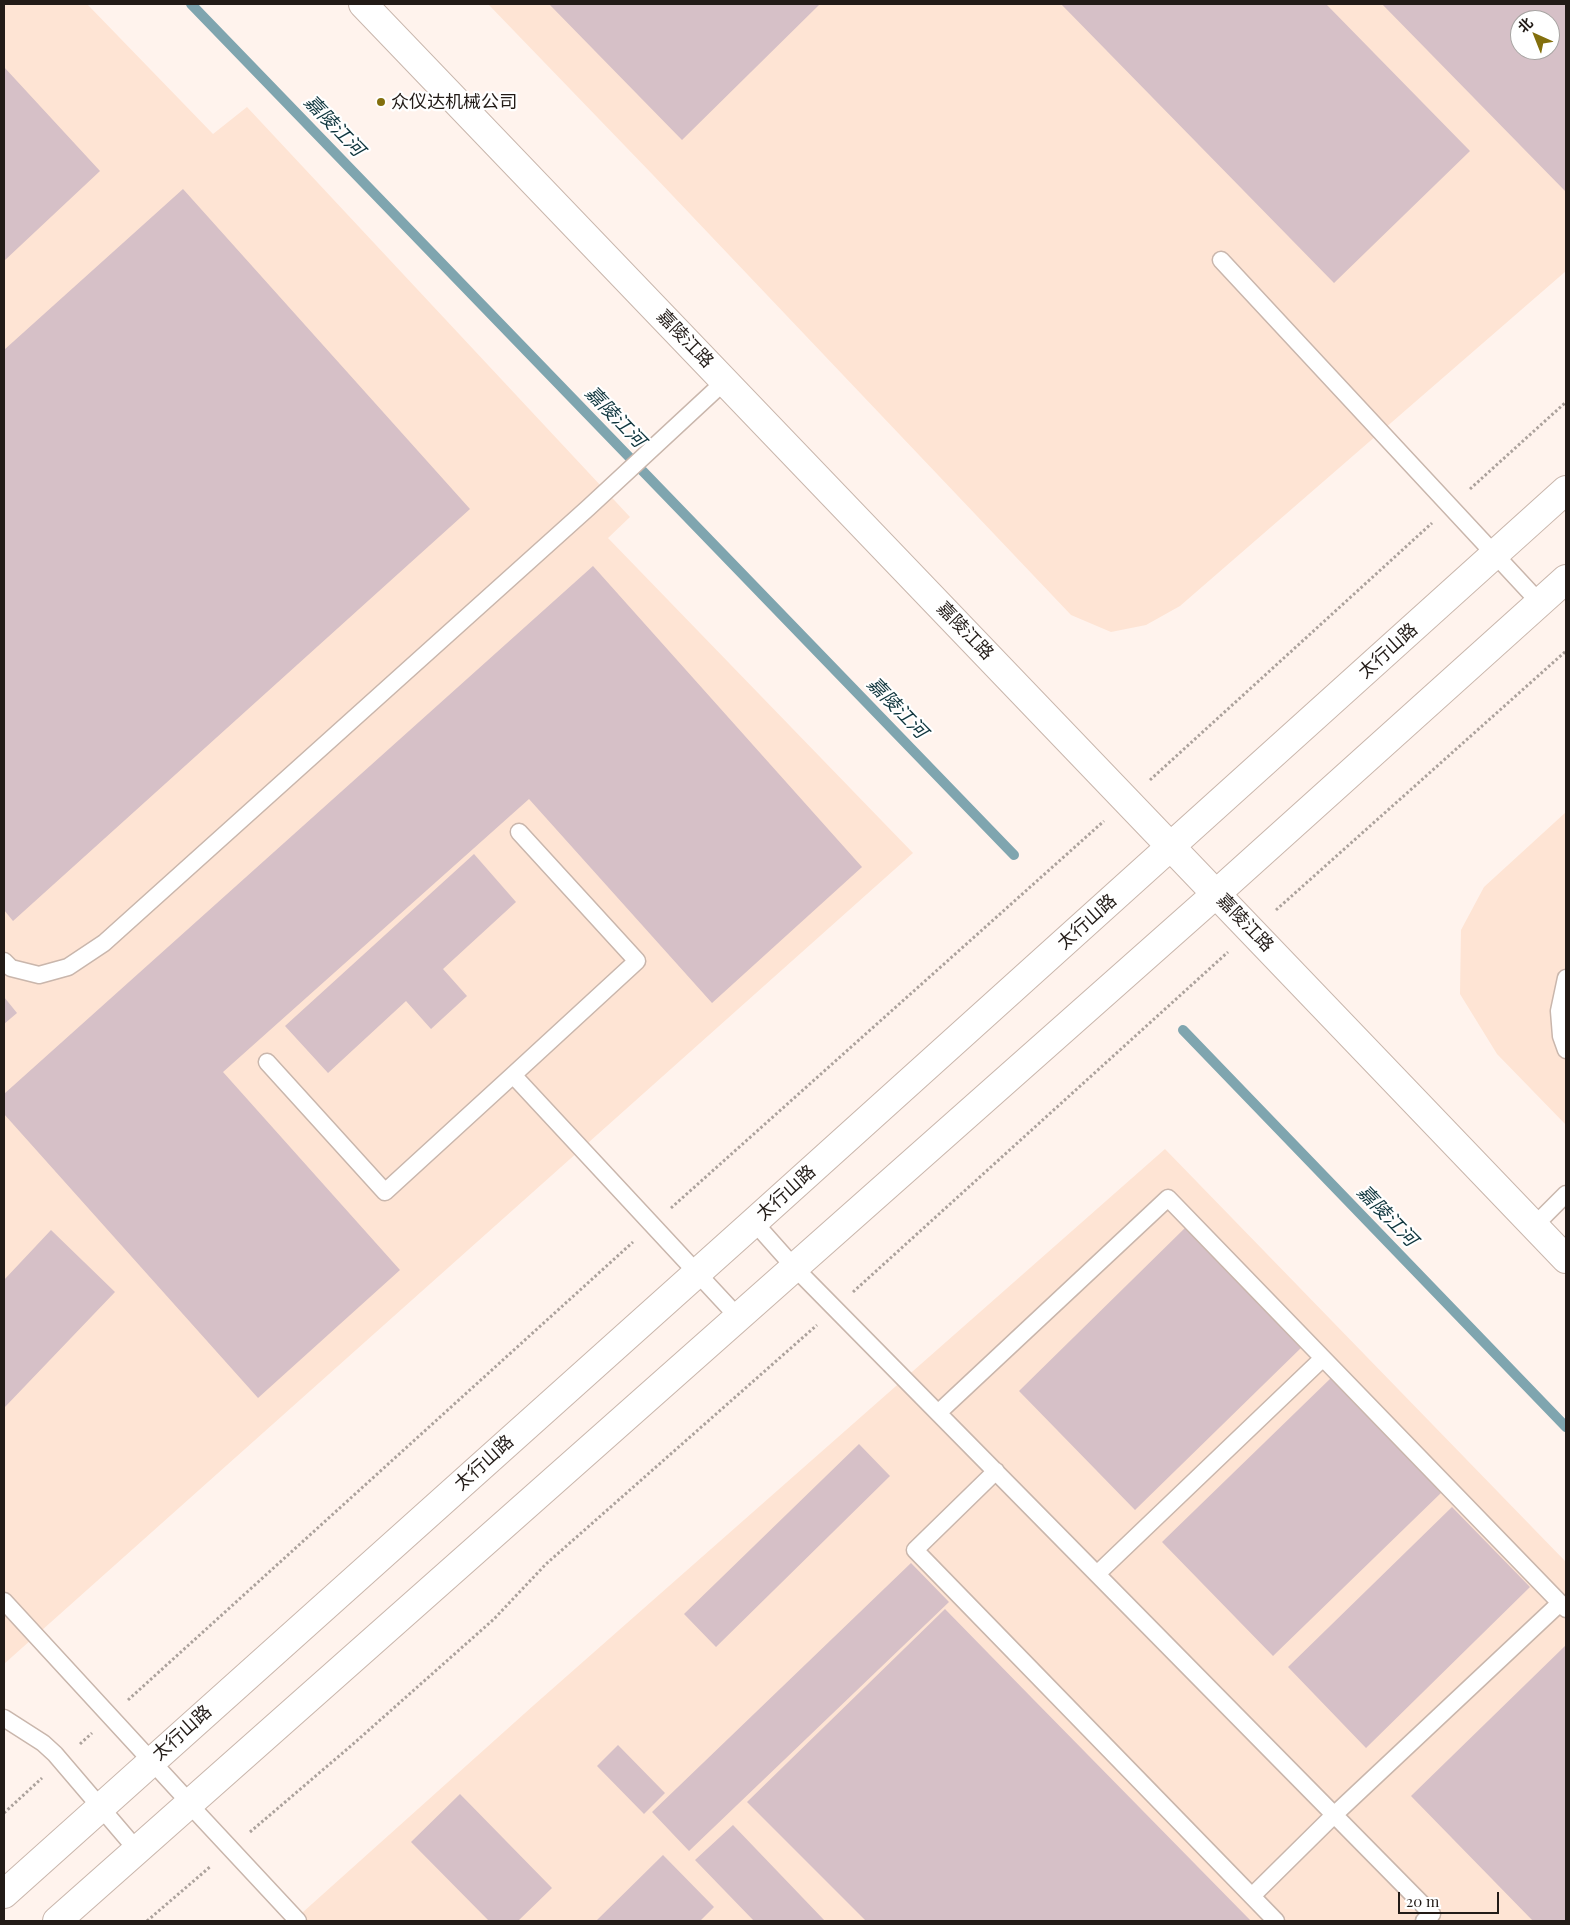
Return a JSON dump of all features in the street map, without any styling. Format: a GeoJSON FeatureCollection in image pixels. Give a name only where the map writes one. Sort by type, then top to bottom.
{"type":"FeatureCollection","features":[{"type":"Feature","properties":{"kind":"street","name":"嘉陵江路"},"geometry":{"type":"LineString","coordinates":[[363,4],[1566,1259]]}},
{"type":"Feature","properties":{"kind":"street","name":"太行山路"},"geometry":{"type":"LineString","coordinates":[[4,1894],[754,1222],[1566,490]]}},
{"type":"Feature","properties":{"kind":"street"},"geometry":{"type":"LineString","coordinates":[[56,1921],[738,1318],[1566,579]]}},
{"type":"Feature","properties":{"kind":"lane"},"geometry":{"type":"LineString","coordinates":[[1221,260],[1540,603]]}},
{"type":"Feature","properties":{"kind":"lane"},"geometry":{"type":"LineString","coordinates":[[4,960],[12,968],[39,976],[68,967],[104,943],[588,508],[725,381]]}},
{"type":"Feature","properties":{"kind":"lane"},"geometry":{"type":"LineString","coordinates":[[267,1062],[385,1192],[637,961],[519,832]]}},
{"type":"Feature","properties":{"kind":"lane"},"geometry":{"type":"LineString","coordinates":[[1566,978],[1560,1011],[1561,1036],[1566,1050]]}},
{"type":"Feature","properties":{"kind":"lane"},"geometry":{"type":"LineString","coordinates":[[513,1075],[738,1318]]}},
{"type":"Feature","properties":{"kind":"lane"},"geometry":{"type":"LineString","coordinates":[[1534,1226],[1566,1194]]}},
{"type":"Feature","properties":{"kind":"lane"},"geometry":{"type":"LineString","coordinates":[[938,1413],[1168,1198],[1563,1606],[1334,1815],[1252,1896]]}},
{"type":"Feature","properties":{"kind":"lane"},"geometry":{"type":"LineString","coordinates":[[754,1222],[794,1267],[1432,1914],[1424,1921]]}},
{"type":"Feature","properties":{"kind":"lane"},"geometry":{"type":"LineString","coordinates":[[1097,1574],[1323,1358]]}},
{"type":"Feature","properties":{"kind":"lane"},"geometry":{"type":"LineString","coordinates":[[996,1471],[915,1550],[1276,1921]]}},
{"type":"Feature","properties":{"kind":"lane"},"geometry":{"type":"LineString","coordinates":[[4,1601],[298,1921]]}},
{"type":"Feature","properties":{"kind":"lane"},"geometry":{"type":"LineString","coordinates":[[4,1718],[43,1744],[61,1761],[137,1850]]}},
{"type":"Feature","properties":{"kind":"path"},"geometry":{"type":"LineString","coordinates":[[4,1813],[652,1225],[1128,800],[1566,402]]}},
{"type":"Feature","properties":{"kind":"path"},"geometry":{"type":"LineString","coordinates":[[148,1921],[487,1626],[546,1564],[835,1308],[1252,930],[1566,651]]}},
{"type":"Feature","properties":{"kind":"shaded area"},"geometry":{"type":"Polygon","coordinates":[[[4,4],[87,4],[213,134],[247,107],[630,517],[608,538],[913,853],[4,1664],[4,4]]]}},
{"type":"Feature","properties":{"kind":"shaded area"},"geometry":{"type":"Polygon","coordinates":[[[488,4],[1566,4],[1566,271],[1180,606],[1146,625],[1111,632],[1071,615],[488,4]]]}},
{"type":"Feature","properties":{"kind":"shaded area"},"geometry":{"type":"Polygon","coordinates":[[[1566,812],[1566,1125],[1497,1054],[1460,994],[1461,930],[1484,887],[1566,812]]]}},
{"type":"Feature","properties":{"kind":"shaded area"},"geometry":{"type":"Polygon","coordinates":[[[1165,1149],[1566,1562],[1566,1921],[293,1921],[534,1705],[1165,1149]]]}},
{"type":"Feature","properties":{"kind":"building"},"geometry":{"type":"Polygon","coordinates":[[[549,4],[818,4],[819,5],[682,140],[549,4]]]}},
{"type":"Feature","properties":{"kind":"building"},"geometry":{"type":"Polygon","coordinates":[[[1061,4],[1326,4],[1470,151],[1334,283],[1061,4]]]}},
{"type":"Feature","properties":{"kind":"building"},"geometry":{"type":"Polygon","coordinates":[[[1382,4],[1566,4],[1566,192],[1382,4]]]}},
{"type":"Feature","properties":{"kind":"building"},"geometry":{"type":"Polygon","coordinates":[[[4,67],[100,171],[4,261],[4,67]]]}},
{"type":"Feature","properties":{"kind":"building"},"geometry":{"type":"Polygon","coordinates":[[[183,189],[470,509],[13,921],[4,910],[4,350],[183,189]]]}},
{"type":"Feature","properties":{"kind":"building"},"geometry":{"type":"Polygon","coordinates":[[[593,566],[862,867],[712,1003],[529,799],[223,1072],[400,1270],[258,1398],[4,1114],[4,1094],[593,566]]]}},
{"type":"Feature","properties":{"kind":"building"},"geometry":{"type":"Polygon","coordinates":[[[474,854],[516,902],[443,969],[467,996],[431,1029],[406,1001],[328,1073],[285,1026],[474,854]]]}},
{"type":"Feature","properties":{"kind":"building"},"geometry":{"type":"Polygon","coordinates":[[[4,997],[17,1013],[4,1024],[4,997]]]}},
{"type":"Feature","properties":{"kind":"building"},"geometry":{"type":"Polygon","coordinates":[[[1187,1226],[1304,1345],[1135,1510],[1019,1391],[1187,1226]]]}},
{"type":"Feature","properties":{"kind":"building"},"geometry":{"type":"Polygon","coordinates":[[[51,1230],[115,1292],[4,1408],[4,1280],[51,1230]]]}},
{"type":"Feature","properties":{"kind":"building"},"geometry":{"type":"Polygon","coordinates":[[[1332,1377],[1443,1491],[1273,1656],[1162,1542],[1332,1377]]]}},
{"type":"Feature","properties":{"kind":"building"},"geometry":{"type":"Polygon","coordinates":[[[859,1444],[890,1476],[716,1647],[684,1614],[859,1444]]]}},
{"type":"Feature","properties":{"kind":"building"},"geometry":{"type":"Polygon","coordinates":[[[1452,1507],[1530,1587],[1366,1748],[1288,1667],[1452,1507]]]}},
{"type":"Feature","properties":{"kind":"building"},"geometry":{"type":"Polygon","coordinates":[[[911,1563],[949,1602],[689,1851],[652,1812],[911,1563]]]}},
{"type":"Feature","properties":{"kind":"building"},"geometry":{"type":"Polygon","coordinates":[[[945,1609],[1251,1921],[866,1921],[747,1802],[945,1609]]]}},
{"type":"Feature","properties":{"kind":"building"},"geometry":{"type":"Polygon","coordinates":[[[1566,1645],[1566,1921],[1533,1921],[1411,1796],[1566,1645]]]}},
{"type":"Feature","properties":{"kind":"building"},"geometry":{"type":"Polygon","coordinates":[[[618,1745],[665,1793],[644,1814],[597,1766],[618,1745]]]}},
{"type":"Feature","properties":{"kind":"building"},"geometry":{"type":"Polygon","coordinates":[[[460,1794],[552,1888],[518,1921],[489,1921],[411,1842],[460,1794]]]}},
{"type":"Feature","properties":{"kind":"building"},"geometry":{"type":"Polygon","coordinates":[[[733,1825],[825,1921],[754,1921],[695,1860],[733,1825]]]}},
{"type":"Feature","properties":{"kind":"building"},"geometry":{"type":"Polygon","coordinates":[[[663,1855],[714,1907],[700,1921],[596,1921],[663,1855]]]}},
{"type":"Feature","properties":{"kind":"waterway","name":"嘉陵江河"},"geometry":{"type":"LineString","coordinates":[[191,4],[1014,855]]}},
{"type":"Feature","properties":{"kind":"waterway","name":"嘉陵江河"},"geometry":{"type":"LineString","coordinates":[[1183,1030],[1566,1427]]}},
{"type":"Feature","properties":{"kind":"place","name":"众仪达机械公司"},"geometry":{"type":"Point","coordinates":[381,102]}}]}
